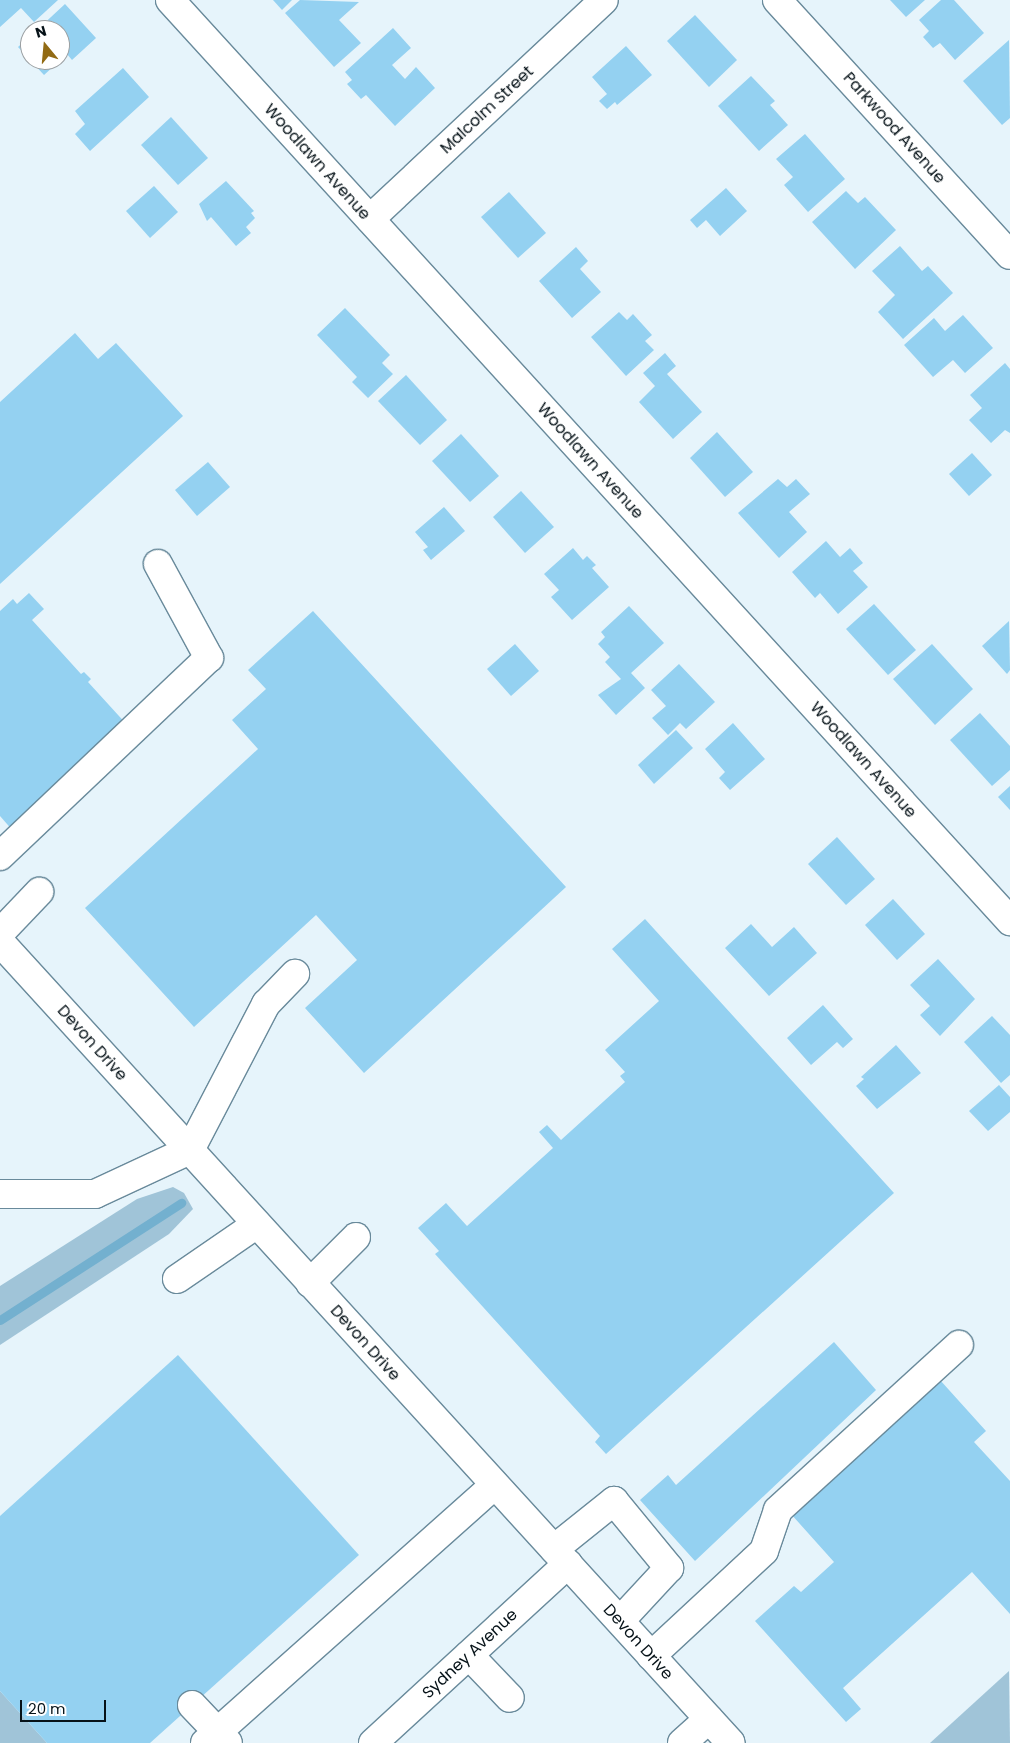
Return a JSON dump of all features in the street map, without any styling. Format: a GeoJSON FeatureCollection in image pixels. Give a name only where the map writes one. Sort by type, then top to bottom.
{"type":"FeatureCollection","features":[{"type":"Feature","properties":{"kind":"street","name":"Woodlawn Avenue"},"geometry":{"type":"LineString","coordinates":[[170,0],[1010,921]]}},
{"type":"Feature","properties":{"kind":"street","name":"Malcolm Street"},"geometry":{"type":"LineString","coordinates":[[370,219],[604,0]]}},
{"type":"Feature","properties":{"kind":"street","name":"Parkwood Avenue"},"geometry":{"type":"LineString","coordinates":[[777,0],[1010,255]]}},
{"type":"Feature","properties":{"kind":"street"},"geometry":{"type":"LineString","coordinates":[[0,856],[209,658],[158,564]]}},
{"type":"Feature","properties":{"kind":"street"},"geometry":{"type":"LineString","coordinates":[[0,933],[39,892]]}},
{"type":"Feature","properties":{"kind":"street","name":"Devon Drive"},"geometry":{"type":"LineString","coordinates":[[0,942],[731,1743]]}},
{"type":"Feature","properties":{"kind":"street"},"geometry":{"type":"LineString","coordinates":[[0,1194],[95,1194],[190,1150],[266,1004],[295,974]]}},
{"type":"Feature","properties":{"kind":"street"},"geometry":{"type":"LineString","coordinates":[[177,1279],[257,1224]]}},
{"type":"Feature","properties":{"kind":"street"},"geometry":{"type":"LineString","coordinates":[[310,1282],[356,1238]]}},
{"type":"Feature","properties":{"kind":"street"},"geometry":{"type":"LineString","coordinates":[[651,1656],[764,1551],[778,1510],[958,1345]]}},
{"type":"Feature","properties":{"kind":"street"},"geometry":{"type":"LineString","coordinates":[[192,1705],[217,1739],[495,1485]]}},
{"type":"Feature","properties":{"kind":"street","name":"Sydney Avenue"},"geometry":{"type":"LineString","coordinates":[[373,1743],[469,1655],[614,1501],[669,1568],[620,1621]]}},
{"type":"Feature","properties":{"kind":"street"},"geometry":{"type":"LineString","coordinates":[[469,1655],[510,1698]]}},
{"type":"Feature","properties":{"kind":"street"},"geometry":{"type":"LineString","coordinates":[[682,1743],[709,1719]]}},
{"type":"Feature","properties":{"kind":"shaded area"},"geometry":{"type":"Polygon","coordinates":[[[173,1187],[184,1193],[193,1209],[169,1234],[0,1345],[0,1286],[137,1199],[173,1187]]]}},
{"type":"Feature","properties":{"kind":"shaded area"},"geometry":{"type":"Polygon","coordinates":[[[1009,1671],[1010,1743],[930,1743],[1009,1671]]]}},
{"type":"Feature","properties":{"kind":"shaded area"},"geometry":{"type":"Polygon","coordinates":[[[0,1691],[47,1743],[0,1743],[0,1691]]]}},
{"type":"Feature","properties":{"kind":"building"},"geometry":{"type":"Polygon","coordinates":[[[0,0],[58,0],[36,20],[32,20],[21,8],[0,27],[0,0]]]}},
{"type":"Feature","properties":{"kind":"building"},"geometry":{"type":"Polygon","coordinates":[[[273,0],[292,0],[282,10],[273,0]]]}},
{"type":"Feature","properties":{"kind":"building"},"geometry":{"type":"Polygon","coordinates":[[[300,0],[359,2],[339,20],[361,43],[334,67],[285,13],[300,0]]]}},
{"type":"Feature","properties":{"kind":"building"},"geometry":{"type":"Polygon","coordinates":[[[890,0],[925,0],[906,17],[890,0]]]}},
{"type":"Feature","properties":{"kind":"building"},"geometry":{"type":"Polygon","coordinates":[[[941,0],[954,0],[984,33],[955,60],[940,43],[933,48],[923,37],[929,31],[919,20],[941,0]]]}},
{"type":"Feature","properties":{"kind":"building"},"geometry":{"type":"Polygon","coordinates":[[[65,4],[96,38],[72,60],[70,58],[70,20],[48,20],[65,4]]]}},
{"type":"Feature","properties":{"kind":"building"},"geometry":{"type":"Polygon","coordinates":[[[695,15],[737,60],[709,87],[667,41],[695,15]]]}},
{"type":"Feature","properties":{"kind":"building"},"geometry":{"type":"Polygon","coordinates":[[[393,28],[411,48],[392,65],[405,79],[416,67],[435,88],[395,126],[366,95],[361,99],[347,84],[352,80],[345,72],[393,28]]]}},
{"type":"Feature","properties":{"kind":"building"},"geometry":{"type":"Polygon","coordinates":[[[1009,40],[1010,118],[1002,125],[963,81],[1009,40]]]}},
{"type":"Feature","properties":{"kind":"building"},"geometry":{"type":"Polygon","coordinates":[[[626,46],[652,75],[617,105],[615,102],[607,109],[599,101],[607,94],[592,77],[626,46]]]}},
{"type":"Feature","properties":{"kind":"building"},"geometry":{"type":"Polygon","coordinates":[[[123,68],[149,97],[90,151],[75,134],[85,124],[75,111],[123,68]]]}},
{"type":"Feature","properties":{"kind":"building"},"geometry":{"type":"Polygon","coordinates":[[[39,70],[49,70],[44,75],[39,70]]]}},
{"type":"Feature","properties":{"kind":"building"},"geometry":{"type":"Polygon","coordinates":[[[751,76],[775,101],[770,105],[788,125],[759,151],[718,106],[751,76]]]}},
{"type":"Feature","properties":{"kind":"building"},"geometry":{"type":"Polygon","coordinates":[[[171,117],[208,158],[178,185],[141,145],[171,117]]]}},
{"type":"Feature","properties":{"kind":"building"},"geometry":{"type":"Polygon","coordinates":[[[805,134],[845,179],[808,212],[784,185],[793,177],[776,159],[805,134]]]}},
{"type":"Feature","properties":{"kind":"building"},"geometry":{"type":"Polygon","coordinates":[[[226,181],[254,211],[251,213],[255,218],[246,227],[251,233],[236,246],[211,217],[207,221],[199,204],[226,181]]]}},
{"type":"Feature","properties":{"kind":"building"},"geometry":{"type":"Polygon","coordinates":[[[154,186],[178,212],[150,238],[126,211],[154,186]]]}},
{"type":"Feature","properties":{"kind":"building"},"geometry":{"type":"Polygon","coordinates":[[[726,188],[747,211],[720,236],[706,220],[697,228],[690,220],[726,188]]]}},
{"type":"Feature","properties":{"kind":"building"},"geometry":{"type":"Polygon","coordinates":[[[846,191],[858,203],[865,197],[896,230],[855,269],[812,222],[846,191]]]}},
{"type":"Feature","properties":{"kind":"building"},"geometry":{"type":"Polygon","coordinates":[[[509,192],[546,233],[518,258],[481,217],[509,192]]]}},
{"type":"Feature","properties":{"kind":"building"},"geometry":{"type":"Polygon","coordinates":[[[900,246],[922,271],[928,266],[953,293],[903,339],[878,312],[895,295],[872,271],[900,246]]]}},
{"type":"Feature","properties":{"kind":"building"},"geometry":{"type":"Polygon","coordinates":[[[576,247],[588,261],[580,269],[601,292],[572,318],[539,281],[576,247]]]}},
{"type":"Feature","properties":{"kind":"building"},"geometry":{"type":"Polygon","coordinates":[[[345,308],[390,355],[382,363],[393,374],[368,398],[352,382],[357,377],[317,335],[345,308]]]}},
{"type":"Feature","properties":{"kind":"building"},"geometry":{"type":"Polygon","coordinates":[[[619,312],[627,320],[633,314],[652,335],[645,341],[654,350],[626,376],[591,337],[619,312]]]}},
{"type":"Feature","properties":{"kind":"building"},"geometry":{"type":"Polygon","coordinates":[[[963,315],[993,348],[965,373],[953,360],[933,377],[904,345],[934,318],[945,331],[963,315]]]}},
{"type":"Feature","properties":{"kind":"building"},"geometry":{"type":"Polygon","coordinates":[[[75,333],[98,359],[116,343],[183,416],[0,584],[0,402],[75,333]]]}},
{"type":"Feature","properties":{"kind":"building"},"geometry":{"type":"Polygon","coordinates":[[[665,353],[676,366],[667,374],[702,412],[673,439],[639,402],[655,386],[643,373],[665,353]]]}},
{"type":"Feature","properties":{"kind":"building"},"geometry":{"type":"Polygon","coordinates":[[[1005,363],[1010,369],[1010,433],[1005,430],[991,443],[969,420],[982,408],[970,395],[1005,363]]]}},
{"type":"Feature","properties":{"kind":"building"},"geometry":{"type":"Polygon","coordinates":[[[406,375],[447,420],[420,445],[378,401],[406,375]]]}},
{"type":"Feature","properties":{"kind":"building"},"geometry":{"type":"Polygon","coordinates":[[[717,432],[753,472],[725,497],[690,458],[717,432]]]}},
{"type":"Feature","properties":{"kind":"building"},"geometry":{"type":"Polygon","coordinates":[[[461,434],[499,476],[470,502],[432,461],[461,434]]]}},
{"type":"Feature","properties":{"kind":"building"},"geometry":{"type":"Polygon","coordinates":[[[972,453],[992,475],[969,496],[949,474],[972,453]]]}},
{"type":"Feature","properties":{"kind":"building"},"geometry":{"type":"Polygon","coordinates":[[[208,462],[230,487],[197,516],[175,490],[208,462]]]}},
{"type":"Feature","properties":{"kind":"building"},"geometry":{"type":"Polygon","coordinates":[[[778,479],[787,487],[796,479],[810,494],[789,512],[807,532],[779,558],[738,513],[778,479]]]}},
{"type":"Feature","properties":{"kind":"building"},"geometry":{"type":"Polygon","coordinates":[[[521,491],[554,527],[525,553],[493,517],[521,491]]]}},
{"type":"Feature","properties":{"kind":"building"},"geometry":{"type":"Polygon","coordinates":[[[444,507],[465,531],[431,560],[423,550],[428,547],[415,532],[444,507]]]}},
{"type":"Feature","properties":{"kind":"building"},"geometry":{"type":"Polygon","coordinates":[[[826,541],[840,557],[850,548],[863,563],[853,571],[868,587],[838,614],[820,593],[815,598],[792,572],[826,541]]]}},
{"type":"Feature","properties":{"kind":"building"},"geometry":{"type":"Polygon","coordinates":[[[573,548],[583,560],[587,556],[596,565],[592,568],[609,587],[572,620],[551,597],[559,590],[544,574],[573,548]]]}},
{"type":"Feature","properties":{"kind":"building"},"geometry":{"type":"Polygon","coordinates":[[[29,593],[44,609],[32,620],[81,674],[84,672],[91,679],[88,682],[129,727],[14,832],[0,816],[0,611],[13,599],[17,604],[29,593]]]}},
{"type":"Feature","properties":{"kind":"building"},"geometry":{"type":"Polygon","coordinates":[[[874,604],[916,650],[888,675],[846,629],[874,604]]]}},
{"type":"Feature","properties":{"kind":"building"},"geometry":{"type":"Polygon","coordinates":[[[629,606],[664,643],[631,673],[645,688],[616,715],[598,695],[621,679],[605,662],[610,657],[598,644],[605,637],[601,632],[629,606]]]}},
{"type":"Feature","properties":{"kind":"building"},"geometry":{"type":"Polygon","coordinates":[[[313,611],[566,887],[364,1073],[305,1008],[357,960],[316,915],[194,1027],[85,908],[258,749],[232,720],[266,689],[248,670],[313,611]]]}},
{"type":"Feature","properties":{"kind":"building"},"geometry":{"type":"Polygon","coordinates":[[[1009,621],[1010,670],[1007,674],[982,646],[1009,621]]]}},
{"type":"Feature","properties":{"kind":"building"},"geometry":{"type":"Polygon","coordinates":[[[515,644],[539,671],[511,696],[487,669],[515,644]]]}},
{"type":"Feature","properties":{"kind":"building"},"geometry":{"type":"Polygon","coordinates":[[[932,644],[973,689],[935,725],[893,679],[932,644]]]}},
{"type":"Feature","properties":{"kind":"building"},"geometry":{"type":"Polygon","coordinates":[[[679,664],[715,702],[686,729],[680,723],[668,735],[652,718],[666,706],[651,690],[679,664]]]}},
{"type":"Feature","properties":{"kind":"building"},"geometry":{"type":"Polygon","coordinates":[[[980,713],[1010,746],[1010,770],[992,786],[950,740],[980,713]]]}},
{"type":"Feature","properties":{"kind":"building"},"geometry":{"type":"Polygon","coordinates":[[[733,723],[765,759],[730,790],[719,778],[725,772],[705,749],[733,723]]]}},
{"type":"Feature","properties":{"kind":"building"},"geometry":{"type":"Polygon","coordinates":[[[676,730],[693,748],[654,784],[638,765],[676,730]]]}},
{"type":"Feature","properties":{"kind":"building"},"geometry":{"type":"Polygon","coordinates":[[[1010,786],[1010,810],[998,797],[1010,786]]]}},
{"type":"Feature","properties":{"kind":"building"},"geometry":{"type":"Polygon","coordinates":[[[837,837],[875,879],[846,905],[808,864],[837,837]]]}},
{"type":"Feature","properties":{"kind":"building"},"geometry":{"type":"Polygon","coordinates":[[[893,899],[925,934],[897,960],[865,925],[893,899]]]}},
{"type":"Feature","properties":{"kind":"building"},"geometry":{"type":"Polygon","coordinates":[[[645,919],[894,1193],[606,1454],[595,1442],[600,1436],[435,1254],[439,1251],[418,1228],[446,1203],[467,1226],[553,1148],[539,1132],[547,1125],[561,1140],[625,1082],[620,1076],[625,1072],[605,1050],[659,1001],[612,949],[645,919]]]}},
{"type":"Feature","properties":{"kind":"building"},"geometry":{"type":"Polygon","coordinates":[[[751,924],[772,947],[794,927],[817,953],[769,996],[725,948],[751,924]]]}},
{"type":"Feature","properties":{"kind":"building"},"geometry":{"type":"Polygon","coordinates":[[[938,959],[975,999],[940,1036],[920,1015],[930,1006],[910,985],[938,959]]]}},
{"type":"Feature","properties":{"kind":"building"},"geometry":{"type":"Polygon","coordinates":[[[823,1005],[853,1039],[843,1048],[837,1042],[811,1065],[787,1038],[823,1005]]]}},
{"type":"Feature","properties":{"kind":"building"},"geometry":{"type":"Polygon","coordinates":[[[992,1016],[1010,1035],[1010,1075],[1001,1083],[964,1042],[992,1016]]]}},
{"type":"Feature","properties":{"kind":"building"},"geometry":{"type":"Polygon","coordinates":[[[896,1045],[921,1073],[877,1109],[856,1086],[864,1079],[861,1077],[896,1045]]]}},
{"type":"Feature","properties":{"kind":"building"},"geometry":{"type":"Polygon","coordinates":[[[999,1085],[1010,1097],[1010,1112],[988,1131],[969,1111],[999,1085]]]}},
{"type":"Feature","properties":{"kind":"building"},"geometry":{"type":"Polygon","coordinates":[[[834,1342],[876,1390],[695,1561],[640,1500],[668,1475],[676,1485],[834,1342]]]}},
{"type":"Feature","properties":{"kind":"building"},"geometry":{"type":"Polygon","coordinates":[[[178,1355],[359,1555],[150,1743],[47,1743],[0,1691],[0,1516],[178,1355]]]}},
{"type":"Feature","properties":{"kind":"building"},"geometry":{"type":"Polygon","coordinates":[[[940,1380],[986,1431],[974,1442],[1010,1481],[1010,1614],[972,1572],[843,1688],[861,1709],[846,1722],[755,1621],[794,1586],[801,1592],[834,1562],[791,1514],[940,1380]]]}},
{"type":"Feature","properties":{"kind":"waterway"},"geometry":{"type":"LineString","coordinates":[[0,1320],[181,1203]]}}]}
